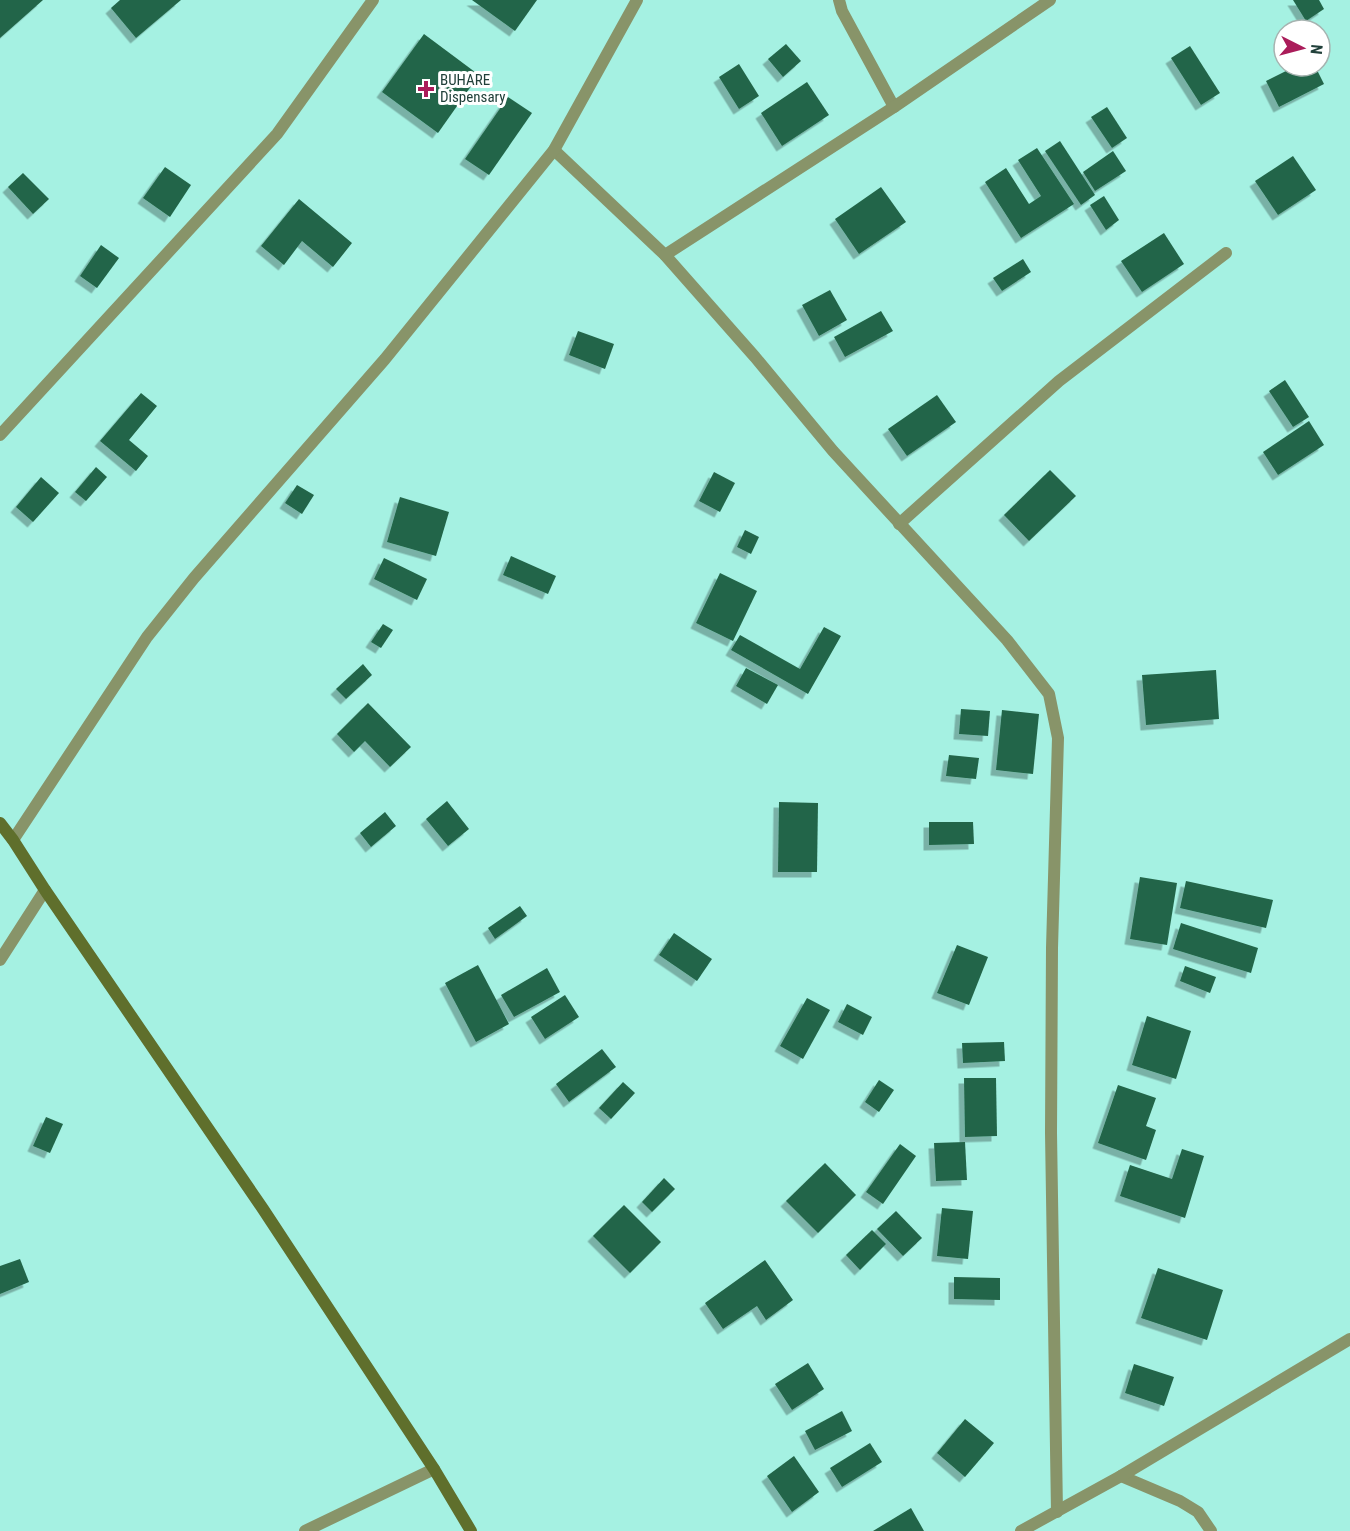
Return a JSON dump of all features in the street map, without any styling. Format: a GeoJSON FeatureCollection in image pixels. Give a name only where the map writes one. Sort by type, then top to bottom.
{"type":"FeatureCollection","features":[{"type":"Feature","properties":{"kind":"main road"},"geometry":{"type":"LineString","coordinates":[[0,823],[263,1209],[434,1469],[471,1531]]}},
{"type":"Feature","properties":{"kind":"street"},"geometry":{"type":"LineString","coordinates":[[0,435],[277,134],[373,0]]}},
{"type":"Feature","properties":{"kind":"street"},"geometry":{"type":"LineString","coordinates":[[13,840],[147,637],[194,578],[385,359],[554,150],[637,0]]}},
{"type":"Feature","properties":{"kind":"street"},"geometry":{"type":"LineString","coordinates":[[839,0],[842,11],[894,107]]}},
{"type":"Feature","properties":{"kind":"street"},"geometry":{"type":"LineString","coordinates":[[665,255],[894,107],[1050,0]]}},
{"type":"Feature","properties":{"kind":"street"},"geometry":{"type":"LineString","coordinates":[[554,150],[665,255],[833,451],[1007,640],[1049,693],[1058,738],[1052,948],[1051,1109],[1057,1512]]}},
{"type":"Feature","properties":{"kind":"street"},"geometry":{"type":"LineString","coordinates":[[900,524],[1059,381],[1226,253]]}},
{"type":"Feature","properties":{"kind":"street"},"geometry":{"type":"LineString","coordinates":[[0,960],[45,890]]}},
{"type":"Feature","properties":{"kind":"street"},"geometry":{"type":"LineString","coordinates":[[1021,1531],[1121,1476],[1350,1339]]}},
{"type":"Feature","properties":{"kind":"street"},"geometry":{"type":"LineString","coordinates":[[305,1531],[434,1469]]}},
{"type":"Feature","properties":{"kind":"street"},"geometry":{"type":"LineString","coordinates":[[1121,1476],[1180,1501],[1198,1512],[1211,1531]]}},
{"type":"Feature","properties":{"kind":"building"},"geometry":{"type":"Polygon","coordinates":[[[0,0],[43,0],[0,38],[0,0]]]}},
{"type":"Feature","properties":{"kind":"building"},"geometry":{"type":"Polygon","coordinates":[[[120,0],[181,0],[136,38],[111,8],[120,0]]]}},
{"type":"Feature","properties":{"kind":"building"},"geometry":{"type":"Polygon","coordinates":[[[472,0],[537,0],[515,31],[472,0]]]}},
{"type":"Feature","properties":{"kind":"building"},"geometry":{"type":"Polygon","coordinates":[[[1293,0],[1319,0],[1324,9],[1310,18],[1304,18],[1293,0]]]}},
{"type":"Feature","properties":{"kind":"building"},"geometry":{"type":"Polygon","coordinates":[[[424,34],[479,75],[438,133],[382,92],[424,34]]]}},
{"type":"Feature","properties":{"kind":"building"},"geometry":{"type":"Polygon","coordinates":[[[786,44],[801,61],[783,77],[768,59],[786,44]]]}},
{"type":"Feature","properties":{"kind":"building"},"geometry":{"type":"Polygon","coordinates":[[[1190,46],[1220,93],[1201,105],[1171,58],[1190,46]]]}},
{"type":"Feature","properties":{"kind":"building"},"geometry":{"type":"Polygon","coordinates":[[[739,64],[759,96],[739,109],[719,77],[739,64]]]}},
{"type":"Feature","properties":{"kind":"building"},"geometry":{"type":"Polygon","coordinates":[[[1272,78],[1321,78],[1324,84],[1279,107],[1266,81],[1272,78]]]}},
{"type":"Feature","properties":{"kind":"building"},"geometry":{"type":"Polygon","coordinates":[[[807,82],[829,115],[782,146],[761,113],[807,82]]]}},
{"type":"Feature","properties":{"kind":"building"},"geometry":{"type":"Polygon","coordinates":[[[508,97],[532,113],[489,175],[465,159],[508,97]]]}},
{"type":"Feature","properties":{"kind":"building"},"geometry":{"type":"Polygon","coordinates":[[[1107,107],[1127,138],[1112,148],[1091,117],[1107,107]]]}},
{"type":"Feature","properties":{"kind":"building"},"geometry":{"type":"Polygon","coordinates":[[[1060,141],[1095,195],[1081,205],[1045,151],[1060,141]]]}},
{"type":"Feature","properties":{"kind":"building"},"geometry":{"type":"Polygon","coordinates":[[[1037,148],[1074,204],[1021,238],[985,182],[1006,168],[1029,204],[1041,196],[1018,160],[1037,148]]]}},
{"type":"Feature","properties":{"kind":"building"},"geometry":{"type":"Polygon","coordinates":[[[1113,151],[1126,171],[1095,191],[1083,172],[1113,151]]]}},
{"type":"Feature","properties":{"kind":"building"},"geometry":{"type":"Polygon","coordinates":[[[1293,156],[1316,190],[1278,215],[1255,181],[1293,156]]]}},
{"type":"Feature","properties":{"kind":"building"},"geometry":{"type":"Polygon","coordinates":[[[165,167],[191,185],[170,217],[143,198],[165,167]]]}},
{"type":"Feature","properties":{"kind":"building"},"geometry":{"type":"Polygon","coordinates":[[[23,173],[49,199],[33,214],[8,187],[23,173]]]}},
{"type":"Feature","properties":{"kind":"building"},"geometry":{"type":"Polygon","coordinates":[[[881,187],[906,222],[859,254],[835,219],[881,187]]]}},
{"type":"Feature","properties":{"kind":"building"},"geometry":{"type":"Polygon","coordinates":[[[1104,196],[1119,220],[1106,230],[1090,205],[1104,196]]]}},
{"type":"Feature","properties":{"kind":"building"},"geometry":{"type":"Polygon","coordinates":[[[299,199],[352,243],[333,267],[302,241],[284,265],[261,246],[299,199]]]}},
{"type":"Feature","properties":{"kind":"building"},"geometry":{"type":"Polygon","coordinates":[[[1164,233],[1184,264],[1142,292],[1121,261],[1164,233]]]}},
{"type":"Feature","properties":{"kind":"building"},"geometry":{"type":"Polygon","coordinates":[[[101,245],[119,258],[97,288],[80,276],[101,245]]]}},
{"type":"Feature","properties":{"kind":"building"},"geometry":{"type":"Polygon","coordinates":[[[1023,259],[1031,272],[1002,291],[993,278],[1023,259]]]}},
{"type":"Feature","properties":{"kind":"building"},"geometry":{"type":"Polygon","coordinates":[[[830,290],[847,320],[819,336],[802,305],[830,290]]]}},
{"type":"Feature","properties":{"kind":"building"},"geometry":{"type":"Polygon","coordinates":[[[881,311],[893,331],[845,357],[834,337],[881,311]]]}},
{"type":"Feature","properties":{"kind":"building"},"geometry":{"type":"Polygon","coordinates":[[[578,331],[614,344],[605,369],[569,355],[578,331]]]}},
{"type":"Feature","properties":{"kind":"building"},"geometry":{"type":"Polygon","coordinates":[[[1285,380],[1309,417],[1293,427],[1269,391],[1285,380]]]}},
{"type":"Feature","properties":{"kind":"building"},"geometry":{"type":"Polygon","coordinates":[[[141,393],[157,406],[129,440],[148,456],[136,471],[100,441],[141,393]]]}},
{"type":"Feature","properties":{"kind":"building"},"geometry":{"type":"Polygon","coordinates":[[[937,395],[956,422],[907,456],[888,429],[937,395]]]}},
{"type":"Feature","properties":{"kind":"building"},"geometry":{"type":"Polygon","coordinates":[[[1309,421],[1324,445],[1278,475],[1263,452],[1309,421]]]}},
{"type":"Feature","properties":{"kind":"building"},"geometry":{"type":"Polygon","coordinates":[[[96,467],[107,477],[86,501],[75,492],[96,467]]]}},
{"type":"Feature","properties":{"kind":"building"},"geometry":{"type":"Polygon","coordinates":[[[1050,470],[1076,496],[1029,541],[1004,515],[1050,470]]]}},
{"type":"Feature","properties":{"kind":"building"},"geometry":{"type":"Polygon","coordinates":[[[714,472],[735,483],[720,512],[699,501],[714,472]]]}},
{"type":"Feature","properties":{"kind":"building"},"geometry":{"type":"Polygon","coordinates":[[[41,477],[59,493],[33,522],[16,507],[41,477]]]}},
{"type":"Feature","properties":{"kind":"building"},"geometry":{"type":"Polygon","coordinates":[[[297,485],[314,495],[302,514],[285,503],[297,485]]]}},
{"type":"Feature","properties":{"kind":"building"},"geometry":{"type":"Polygon","coordinates":[[[400,497],[449,512],[436,556],[387,542],[400,497]]]}},
{"type":"Feature","properties":{"kind":"building"},"geometry":{"type":"Polygon","coordinates":[[[745,530],[759,537],[751,554],[737,547],[745,530]]]}},
{"type":"Feature","properties":{"kind":"building"},"geometry":{"type":"Polygon","coordinates":[[[511,556],[556,576],[548,594],[503,575],[511,556]]]}},
{"type":"Feature","properties":{"kind":"building"},"geometry":{"type":"Polygon","coordinates":[[[384,558],[427,579],[417,600],[374,579],[384,558]]]}},
{"type":"Feature","properties":{"kind":"building"},"geometry":{"type":"Polygon","coordinates":[[[720,573],[757,591],[733,641],[696,623],[720,573]]]}},
{"type":"Feature","properties":{"kind":"building"},"geometry":{"type":"Polygon","coordinates":[[[383,624],[393,630],[381,648],[371,642],[383,624]]]}},
{"type":"Feature","properties":{"kind":"building"},"geometry":{"type":"Polygon","coordinates":[[[824,627],[841,636],[808,694],[731,650],[740,635],[800,669],[824,627]]]}},
{"type":"Feature","properties":{"kind":"building"},"geometry":{"type":"Polygon","coordinates":[[[363,664],[372,675],[346,699],[336,689],[363,664]]]}},
{"type":"Feature","properties":{"kind":"building"},"geometry":{"type":"Polygon","coordinates":[[[746,668],[778,685],[767,704],[736,686],[746,668]]]}},
{"type":"Feature","properties":{"kind":"building"},"geometry":{"type":"Polygon","coordinates":[[[1216,670],[1219,719],[1146,725],[1142,675],[1216,670]]]}},
{"type":"Feature","properties":{"kind":"building"},"geometry":{"type":"Polygon","coordinates":[[[368,703],[411,747],[390,767],[365,741],[354,752],[337,734],[368,703]]]}},
{"type":"Feature","properties":{"kind":"building"},"geometry":{"type":"Polygon","coordinates":[[[961,709],[990,711],[988,736],[959,734],[961,709]]]}},
{"type":"Feature","properties":{"kind":"building"},"geometry":{"type":"Polygon","coordinates":[[[1002,710],[1039,714],[1033,774],[996,770],[1002,710]]]}},
{"type":"Feature","properties":{"kind":"building"},"geometry":{"type":"Polygon","coordinates":[[[949,755],[979,758],[976,779],[946,776],[949,755]]]}},
{"type":"Feature","properties":{"kind":"building"},"geometry":{"type":"Polygon","coordinates":[[[447,801],[469,829],[448,846],[426,819],[447,801]]]}},
{"type":"Feature","properties":{"kind":"building"},"geometry":{"type":"Polygon","coordinates":[[[779,802],[818,803],[817,872],[778,872],[779,802]]]}},
{"type":"Feature","properties":{"kind":"building"},"geometry":{"type":"Polygon","coordinates":[[[385,812],[396,826],[371,847],[360,833],[385,812]]]}},
{"type":"Feature","properties":{"kind":"building"},"geometry":{"type":"Polygon","coordinates":[[[929,822],[973,822],[974,844],[929,845],[929,822]]]}},
{"type":"Feature","properties":{"kind":"building"},"geometry":{"type":"Polygon","coordinates":[[[1140,877],[1177,883],[1167,945],[1130,939],[1140,877]]]}},
{"type":"Feature","properties":{"kind":"building"},"geometry":{"type":"Polygon","coordinates":[[[1186,881],[1273,900],[1266,928],[1180,908],[1186,881]]]}},
{"type":"Feature","properties":{"kind":"building"},"geometry":{"type":"Polygon","coordinates":[[[520,906],[527,916],[495,939],[488,928],[520,906]]]}},
{"type":"Feature","properties":{"kind":"building"},"geometry":{"type":"Polygon","coordinates":[[[1181,923],[1258,948],[1251,973],[1173,949],[1181,923]]]}},
{"type":"Feature","properties":{"kind":"building"},"geometry":{"type":"Polygon","coordinates":[[[674,933],[712,959],[697,981],[659,955],[674,933]]]}},
{"type":"Feature","properties":{"kind":"building"},"geometry":{"type":"Polygon","coordinates":[[[957,945],[988,957],[969,1005],[937,993],[957,945]]]}},
{"type":"Feature","properties":{"kind":"building"},"geometry":{"type":"Polygon","coordinates":[[[478,965],[509,1024],[476,1042],[445,983],[478,965]]]}},
{"type":"Feature","properties":{"kind":"building"},"geometry":{"type":"Polygon","coordinates":[[[1185,966],[1216,977],[1210,993],[1180,981],[1185,966]]]}},
{"type":"Feature","properties":{"kind":"building"},"geometry":{"type":"Polygon","coordinates":[[[547,968],[560,992],[514,1017],[501,995],[547,968]]]}},
{"type":"Feature","properties":{"kind":"building"},"geometry":{"type":"Polygon","coordinates":[[[565,995],[579,1017],[545,1039],[531,1017],[565,995]]]}},
{"type":"Feature","properties":{"kind":"building"},"geometry":{"type":"Polygon","coordinates":[[[807,998],[830,1010],[803,1059],[780,1046],[807,998]]]}},
{"type":"Feature","properties":{"kind":"building"},"geometry":{"type":"Polygon","coordinates":[[[847,1004],[872,1017],[863,1035],[838,1022],[847,1004]]]}},
{"type":"Feature","properties":{"kind":"building"},"geometry":{"type":"Polygon","coordinates":[[[1147,1016],[1191,1031],[1176,1079],[1132,1065],[1147,1016]]]}},
{"type":"Feature","properties":{"kind":"building"},"geometry":{"type":"Polygon","coordinates":[[[1004,1042],[1005,1061],[963,1063],[962,1043],[1004,1042]]]}},
{"type":"Feature","properties":{"kind":"building"},"geometry":{"type":"Polygon","coordinates":[[[602,1049],[616,1067],[569,1102],[556,1084],[602,1049]]]}},
{"type":"Feature","properties":{"kind":"building"},"geometry":{"type":"Polygon","coordinates":[[[964,1078],[996,1078],[997,1136],[965,1137],[964,1078]]]}},
{"type":"Feature","properties":{"kind":"building"},"geometry":{"type":"Polygon","coordinates":[[[879,1080],[894,1090],[879,1112],[865,1102],[879,1080]]]}},
{"type":"Feature","properties":{"kind":"building"},"geometry":{"type":"Polygon","coordinates":[[[623,1082],[635,1093],[611,1119],[599,1108],[623,1082]]]}},
{"type":"Feature","properties":{"kind":"building"},"geometry":{"type":"Polygon","coordinates":[[[1118,1085],[1156,1098],[1146,1126],[1156,1130],[1146,1160],[1098,1143],[1118,1085]]]}},
{"type":"Feature","properties":{"kind":"building"},"geometry":{"type":"Polygon","coordinates":[[[46,1117],[63,1124],[50,1153],[33,1146],[46,1117]]]}},
{"type":"Feature","properties":{"kind":"building"},"geometry":{"type":"Polygon","coordinates":[[[965,1142],[967,1180],[936,1181],[934,1143],[965,1142]]]}},
{"type":"Feature","properties":{"kind":"building"},"geometry":{"type":"Polygon","coordinates":[[[900,1144],[916,1156],[883,1204],[866,1192],[900,1144]]]}},
{"type":"Feature","properties":{"kind":"building"},"geometry":{"type":"Polygon","coordinates":[[[1182,1149],[1204,1156],[1185,1218],[1120,1196],[1130,1165],[1172,1179],[1182,1149]]]}},
{"type":"Feature","properties":{"kind":"building"},"geometry":{"type":"Polygon","coordinates":[[[825,1163],[856,1195],[818,1233],[786,1201],[825,1163]]]}},
{"type":"Feature","properties":{"kind":"building"},"geometry":{"type":"Polygon","coordinates":[[[664,1178],[675,1189],[652,1212],[642,1202],[664,1178]]]}},
{"type":"Feature","properties":{"kind":"building"},"geometry":{"type":"Polygon","coordinates":[[[624,1205],[661,1242],[630,1273],[593,1236],[624,1205]]]}},
{"type":"Feature","properties":{"kind":"building"},"geometry":{"type":"Polygon","coordinates":[[[942,1208],[973,1211],[968,1259],[937,1256],[942,1208]]]}},
{"type":"Feature","properties":{"kind":"building"},"geometry":{"type":"Polygon","coordinates":[[[896,1211],[922,1238],[903,1256],[877,1229],[896,1211]]]}},
{"type":"Feature","properties":{"kind":"building"},"geometry":{"type":"Polygon","coordinates":[[[872,1230],[886,1244],[860,1270],[846,1255],[872,1230]]]}},
{"type":"Feature","properties":{"kind":"building"},"geometry":{"type":"Polygon","coordinates":[[[20,1259],[29,1282],[0,1294],[0,1266],[20,1259]]]}},
{"type":"Feature","properties":{"kind":"building"},"geometry":{"type":"Polygon","coordinates":[[[765,1260],[793,1300],[766,1320],[757,1306],[723,1329],[705,1303],[765,1260]]]}},
{"type":"Feature","properties":{"kind":"building"},"geometry":{"type":"Polygon","coordinates":[[[1158,1268],[1223,1290],[1207,1340],[1141,1318],[1158,1268]]]}},
{"type":"Feature","properties":{"kind":"building"},"geometry":{"type":"Polygon","coordinates":[[[954,1277],[1000,1278],[1000,1300],[954,1299],[954,1277]]]}},
{"type":"Feature","properties":{"kind":"building"},"geometry":{"type":"Polygon","coordinates":[[[808,1363],[824,1389],[792,1410],[775,1384],[808,1363]]]}},
{"type":"Feature","properties":{"kind":"building"},"geometry":{"type":"Polygon","coordinates":[[[1134,1364],[1174,1377],[1164,1406],[1125,1393],[1134,1364]]]}},
{"type":"Feature","properties":{"kind":"building"},"geometry":{"type":"Polygon","coordinates":[[[842,1411],[852,1431],[815,1450],[805,1431],[842,1411]]]}},
{"type":"Feature","properties":{"kind":"building"},"geometry":{"type":"Polygon","coordinates":[[[965,1419],[994,1443],[965,1477],[937,1453],[965,1419]]]}},
{"type":"Feature","properties":{"kind":"building"},"geometry":{"type":"Polygon","coordinates":[[[870,1443],[882,1462],[842,1487],[830,1468],[870,1443]]]}},
{"type":"Feature","properties":{"kind":"building"},"geometry":{"type":"Polygon","coordinates":[[[794,1456],[819,1492],[792,1512],[767,1476],[794,1456]]]}},
{"type":"Feature","properties":{"kind":"building"},"geometry":{"type":"Polygon","coordinates":[[[911,1508],[924,1531],[873,1531],[911,1508]]]}},
{"type":"Feature","properties":{"kind":"place","name":"BUHARE Dispensary"},"geometry":{"type":"Point","coordinates":[426,89]}}]}
